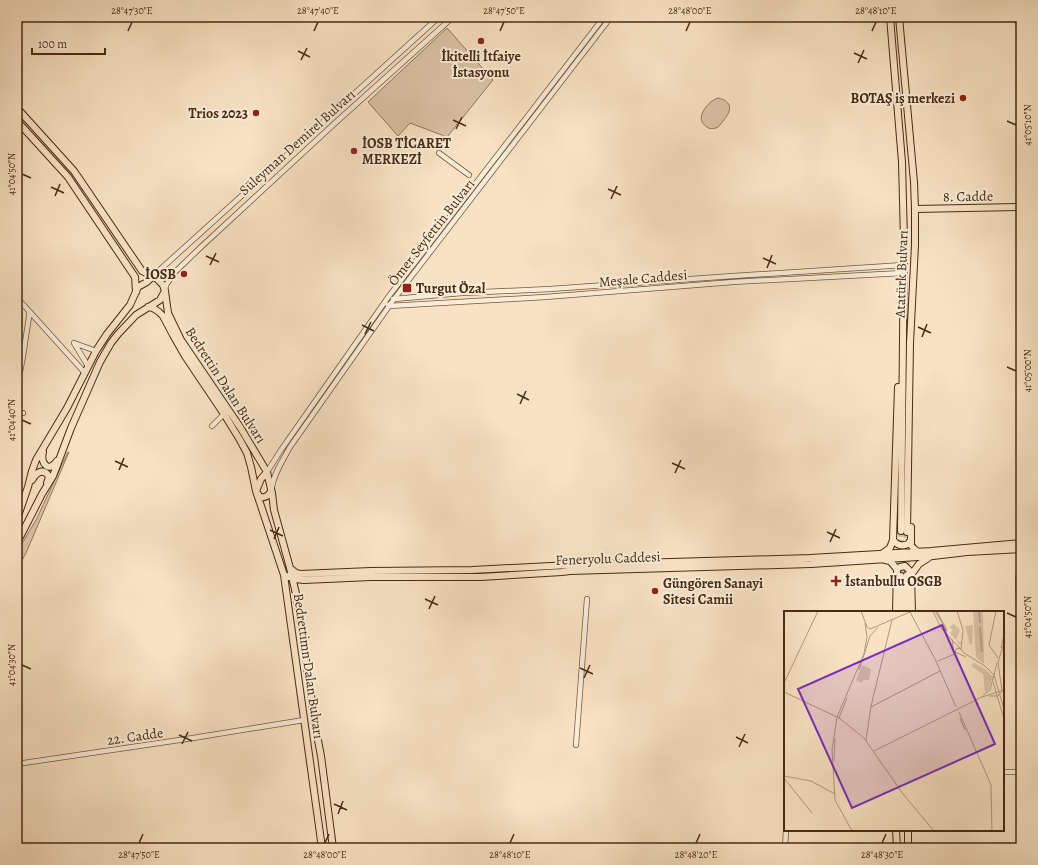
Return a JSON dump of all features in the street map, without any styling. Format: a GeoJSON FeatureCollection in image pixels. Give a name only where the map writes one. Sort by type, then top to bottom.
{"type":"FeatureCollection","features":[{"type":"Feature","properties":{"kind":"main road","name":"Atatürk Bulvarı"},"geometry":{"type":"LineString","coordinates":[[890,17],[902,162],[904,221],[902,362],[904,532],[915,209],[899,17]]}},
{"type":"Feature","properties":{"kind":"main road"},"geometry":{"type":"LineString","coordinates":[[1018,17],[1021,30]]}},
{"type":"Feature","properties":{"kind":"main road"},"geometry":{"type":"LineString","coordinates":[[17,108],[74,170],[142,271],[153,276],[161,283],[165,291]]}},
{"type":"Feature","properties":{"kind":"main road"},"geometry":{"type":"LineString","coordinates":[[17,121],[68,177],[134,277],[136,292]]}},
{"type":"Feature","properties":{"kind":"main road","name":"8. Cadde"},"geometry":{"type":"LineString","coordinates":[[915,209],[1021,207]]}},
{"type":"Feature","properties":{"kind":"main road"},"geometry":{"type":"LineString","coordinates":[[904,265],[913,274]]}},
{"type":"Feature","properties":{"kind":"main road","name":"Süleyman Demirel Bulvarı"},"geometry":{"type":"LineString","coordinates":[[17,519],[34,466],[67,408],[96,351],[107,334],[130,305],[138,287],[147,282],[153,276]]}},
{"type":"Feature","properties":{"kind":"main road","name":"Süleyman Demirel Bulvarı"},"geometry":{"type":"LineString","coordinates":[[17,543],[53,476],[71,428],[100,362],[111,343],[136,315],[160,300],[165,291]]}},
{"type":"Feature","properties":{"kind":"main road","name":"Bedrettin Dalan Bulvarı"},"geometry":{"type":"LineString","coordinates":[[165,291],[168,313],[182,340],[195,362],[240,427],[267,472],[271,491]]}},
{"type":"Feature","properties":{"kind":"main road","name":"Bedrettin Dalan Bulvarı"},"geometry":{"type":"LineString","coordinates":[[148,307],[160,312],[163,316],[185,356],[240,440],[247,453],[256,491]]}},
{"type":"Feature","properties":{"kind":"main road"},"geometry":{"type":"LineString","coordinates":[[910,343],[913,371],[911,540],[912,547],[918,552]]}},
{"type":"Feature","properties":{"kind":"main road"},"geometry":{"type":"LineString","coordinates":[[896,611],[897,569],[882,556],[890,548],[893,540],[898,389],[902,362]]}},
{"type":"Feature","properties":{"kind":"main road"},"geometry":{"type":"LineString","coordinates":[[46,444],[42,460],[47,466],[54,465],[61,452]]}},
{"type":"Feature","properties":{"kind":"main road"},"geometry":{"type":"LineString","coordinates":[[28,487],[36,473],[43,471],[49,477],[42,494]]}},
{"type":"Feature","properties":{"kind":"main road"},"geometry":{"type":"LineString","coordinates":[[267,472],[261,479],[256,491],[260,498],[269,495],[271,491]]}},
{"type":"Feature","properties":{"kind":"main road","name":"Bedrettimn Dalan Bulvarı"},"geometry":{"type":"LineString","coordinates":[[256,491],[284,575],[322,848]]}},
{"type":"Feature","properties":{"kind":"main road","name":"Bedrettimn Dalan Bulvarı"},"geometry":{"type":"LineString","coordinates":[[271,491],[297,598],[321,756],[333,848]]}},
{"type":"Feature","properties":{"kind":"main road"},"geometry":{"type":"LineString","coordinates":[[263,513],[266,504],[274,506]]}},
{"type":"Feature","properties":{"kind":"main road"},"geometry":{"type":"LineString","coordinates":[[893,540],[903,546],[908,544],[911,540]]}},
{"type":"Feature","properties":{"kind":"main road","name":"Feneryolu Caddesi"},"geometry":{"type":"LineString","coordinates":[[284,575],[296,579],[306,580],[371,577],[480,577],[570,571],[778,567],[1021,543]]}},
{"type":"Feature","properties":{"kind":"main road","name":"Feneryolu Caddesi"},"geometry":{"type":"LineString","coordinates":[[290,568],[296,573],[300,574],[371,571],[472,570],[570,565],[882,556],[932,556],[967,552],[1021,549]]}},
{"type":"Feature","properties":{"kind":"main road"},"geometry":{"type":"LineString","coordinates":[[907,611],[907,575],[919,564],[932,556]]}},
{"type":"Feature","properties":{"kind":"main road"},"geometry":{"type":"LineString","coordinates":[[897,569],[905,566],[910,571],[907,575],[901,611]]}},
{"type":"Feature","properties":{"kind":"main road"},"geometry":{"type":"LineString","coordinates":[[907,575],[912,611]]}},
{"type":"Feature","properties":{"kind":"main road"},"geometry":{"type":"LineString","coordinates":[[297,598],[296,591],[306,580]]}},
{"type":"Feature","properties":{"kind":"main road"},"geometry":{"type":"LineString","coordinates":[[896,831],[897,848]]}},
{"type":"Feature","properties":{"kind":"main road"},"geometry":{"type":"LineString","coordinates":[[908,831],[908,848]]}},
{"type":"Feature","properties":{"kind":"street","name":"Süleyman Demirel Bulvarı"},"geometry":{"type":"LineString","coordinates":[[153,276],[439,17]]}},
{"type":"Feature","properties":{"kind":"street","name":"Süleyman Demirel Bulvarı"},"geometry":{"type":"LineString","coordinates":[[165,291],[166,285],[171,277],[191,257],[334,124],[453,17]]}},
{"type":"Feature","properties":{"kind":"street","name":"Ömer Seyfettin Bulvarı"},"geometry":{"type":"LineString","coordinates":[[271,491],[272,483],[284,458],[389,306],[392,298],[604,17]]}},
{"type":"Feature","properties":{"kind":"street","name":"Ömer Seyfettin Bulvarı"},"geometry":{"type":"LineString","coordinates":[[267,472],[384,303],[392,298],[611,17]]}},
{"type":"Feature","properties":{"kind":"street"},"geometry":{"type":"LineString","coordinates":[[439,153],[469,176]]}},
{"type":"Feature","properties":{"kind":"street","name":"Meşale Caddesi"},"geometry":{"type":"LineString","coordinates":[[392,298],[904,265]]}},
{"type":"Feature","properties":{"kind":"street","name":"Meşale Caddesi"},"geometry":{"type":"LineString","coordinates":[[389,306],[546,297],[733,282],[904,272]]}},
{"type":"Feature","properties":{"kind":"street"},"geometry":{"type":"LineString","coordinates":[[17,298],[85,373]]}},
{"type":"Feature","properties":{"kind":"street"},"geometry":{"type":"LineString","coordinates":[[384,303],[389,306]]}},
{"type":"Feature","properties":{"kind":"street"},"geometry":{"type":"LineString","coordinates":[[17,386],[29,311]]}},
{"type":"Feature","properties":{"kind":"street"},"geometry":{"type":"LineString","coordinates":[[88,366],[74,343],[96,351]]}},
{"type":"Feature","properties":{"kind":"street"},"geometry":{"type":"LineString","coordinates":[[17,413],[23,413]]}},
{"type":"Feature","properties":{"kind":"street"},"geometry":{"type":"LineString","coordinates":[[212,426],[224,414]]}},
{"type":"Feature","properties":{"kind":"street"},"geometry":{"type":"LineString","coordinates":[[1019,848],[1020,663],[1018,577],[1021,570]]}},
{"type":"Feature","properties":{"kind":"street"},"geometry":{"type":"LineString","coordinates":[[576,744],[587,599]]}},
{"type":"Feature","properties":{"kind":"street","name":"22. Cadde"},"geometry":{"type":"LineString","coordinates":[[17,764],[304,720]]}},
{"type":"Feature","properties":{"kind":"street"},"geometry":{"type":"LineString","coordinates":[[1004,772],[1020,772]]}},
{"type":"Feature","properties":{"kind":"street"},"geometry":{"type":"LineString","coordinates":[[785,848],[786,831]]}},
{"type":"Feature","properties":{"kind":"shaded area"},"geometry":{"type":"Polygon","coordinates":[[[447,28],[493,80],[447,137],[410,123],[398,136],[368,102],[447,28]]]}},
{"type":"Feature","properties":{"kind":"shaded area"},"geometry":{"type":"Polygon","coordinates":[[[718,98],[723,99],[729,104],[730,107],[728,114],[717,128],[708,128],[701,120],[702,115],[706,106],[718,98]]]}},
{"type":"Feature","properties":{"kind":"shaded area"},"geometry":{"type":"Polygon","coordinates":[[[68,452],[26,553],[17,569],[17,552],[36,520],[68,452]]]}},
{"type":"Feature","properties":{"kind":"tunnel"},"geometry":{"type":"LineString","coordinates":[[901,531],[901,576]]}},
{"type":"Feature","properties":{"kind":"tunnel"},"geometry":{"type":"LineString","coordinates":[[907,532],[907,572]]}},
{"type":"Feature","properties":{"kind":"place","name":"İkitelli İtfaiye İstasyonu"},"geometry":{"type":"Point","coordinates":[481,41]}},
{"type":"Feature","properties":{"kind":"place","name":"BOTAŞ iş merkezi"},"geometry":{"type":"Point","coordinates":[963,98]}},
{"type":"Feature","properties":{"kind":"place","name":"Trios 2023"},"geometry":{"type":"Point","coordinates":[256,113]}},
{"type":"Feature","properties":{"kind":"place","name":"İOSB TİCARET MERKEZİ"},"geometry":{"type":"Point","coordinates":[354,151]}},
{"type":"Feature","properties":{"kind":"place","name":"İOSB"},"geometry":{"type":"Point","coordinates":[184,274]}},
{"type":"Feature","properties":{"kind":"place","name":"Turgut Özal"},"geometry":{"type":"Point","coordinates":[407,288]}},
{"type":"Feature","properties":{"kind":"place","name":"İstanbullu OSGB"},"geometry":{"type":"Point","coordinates":[836,581]}},
{"type":"Feature","properties":{"kind":"place","name":"Güngören Sanayi Sitesi Camii"},"geometry":{"type":"Point","coordinates":[655,591]}}]}
